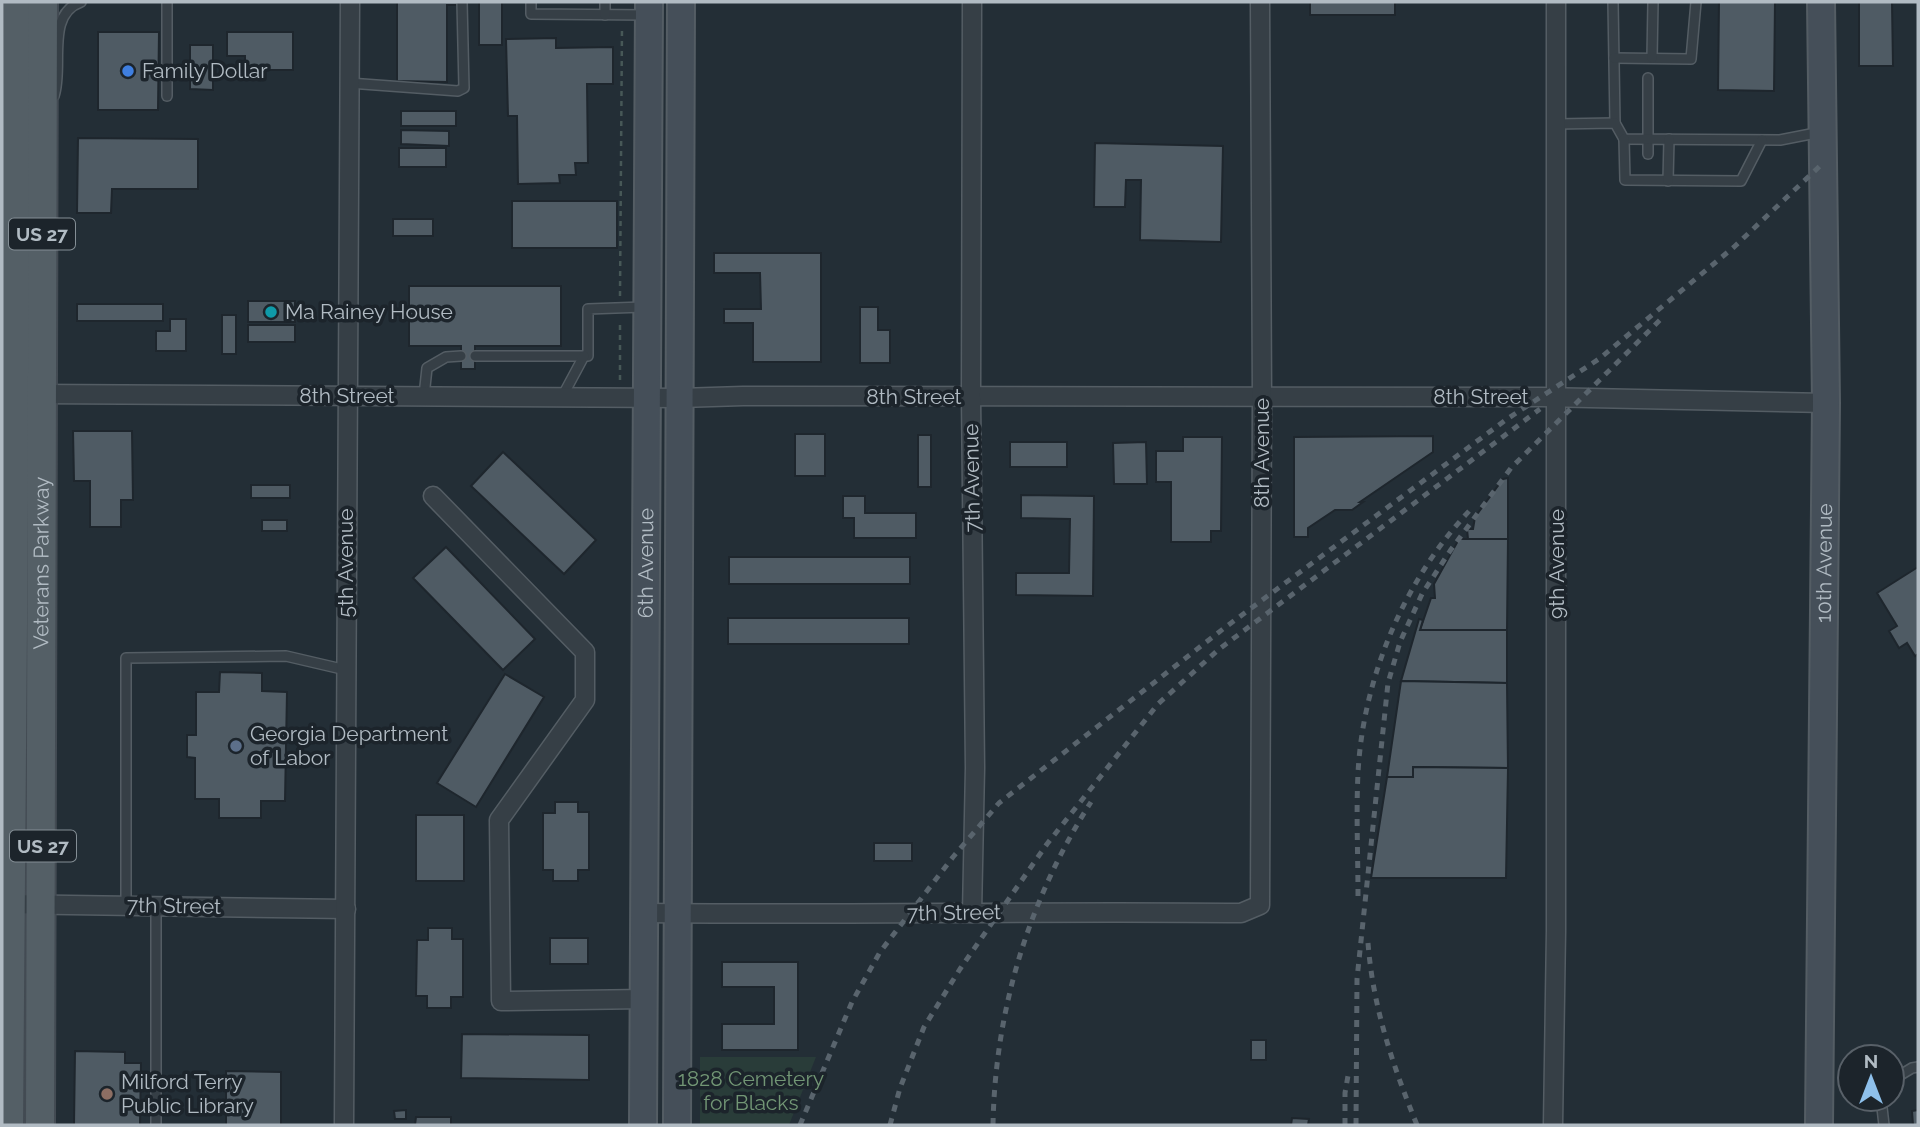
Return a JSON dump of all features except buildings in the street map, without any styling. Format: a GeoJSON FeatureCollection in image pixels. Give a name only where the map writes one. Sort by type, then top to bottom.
{"type":"FeatureCollection","features":[{"type":"Feature","properties":{"kind":"main road","name":"6th Avenue"},"geometry":{"type":"LineString","coordinates":[[677,1125],[681,2]]}},
{"type":"Feature","properties":{"kind":"main road","name":"10th Avenue"},"geometry":{"type":"LineString","coordinates":[[1819,1125],[1826,402],[1821,2]]}},
{"type":"Feature","properties":{"kind":"main road","name":"Veterans Parkway"},"geometry":{"type":"LineString","coordinates":[[22,6],[43,124],[43,905],[40,1125]]}},
{"type":"Feature","properties":{"kind":"main road","name":"Veterans Parkway"},"geometry":{"type":"LineString","coordinates":[[9,1125],[6,787],[9,224],[22,6]]}},
{"type":"Feature","properties":{"kind":"main road","name":"6th Avenue"},"geometry":{"type":"LineString","coordinates":[[643,1125],[649,8]]}},
{"type":"Feature","properties":{"kind":"street","name":"5th Avenue"},"geometry":{"type":"LineString","coordinates":[[344,1125],[345,396],[350,2]]}},
{"type":"Feature","properties":{"kind":"street","name":"7th Avenue"},"geometry":{"type":"LineString","coordinates":[[972,2],[971,397],[975,755],[972,913]]}},
{"type":"Feature","properties":{"kind":"street","name":"8th Avenue"},"geometry":{"type":"LineString","coordinates":[[1260,2],[1260,905]]}},
{"type":"Feature","properties":{"kind":"street","name":"9th Avenue"},"geometry":{"type":"LineString","coordinates":[[1553,1125],[1556,931],[1556,2]]}},
{"type":"Feature","properties":{"kind":"street","name":"8th Street"},"geometry":{"type":"LineString","coordinates":[[8,394],[620,398],[1556,397],[1826,402]]}},
{"type":"Feature","properties":{"kind":"street"},"geometry":{"type":"LineString","coordinates":[[433,496],[585,652],[585,700],[499,820],[501,1001],[645,999]]}},
{"type":"Feature","properties":{"kind":"street","name":"7th Street"},"geometry":{"type":"LineString","coordinates":[[6,904],[346,909]]}},
{"type":"Feature","properties":{"kind":"street","name":"7th Street"},"geometry":{"type":"LineString","coordinates":[[645,913],[1241,913],[1260,905]]}},
{"type":"Feature","properties":{"kind":"lane"},"geometry":{"type":"LineString","coordinates":[[43,124],[57,86],[60,25],[64,13],[81,2]]}},
{"type":"Feature","properties":{"kind":"lane"},"geometry":{"type":"LineString","coordinates":[[167,2],[167,96]]}},
{"type":"Feature","properties":{"kind":"lane"},"geometry":{"type":"LineString","coordinates":[[349,83],[458,91],[464,88],[462,2]]}},
{"type":"Feature","properties":{"kind":"lane"},"geometry":{"type":"LineString","coordinates":[[531,2],[531,14],[622,15],[649,8]]}},
{"type":"Feature","properties":{"kind":"lane"},"geometry":{"type":"LineString","coordinates":[[569,2],[569,14]]}},
{"type":"Feature","properties":{"kind":"lane"},"geometry":{"type":"LineString","coordinates":[[605,2],[605,15]]}},
{"type":"Feature","properties":{"kind":"lane"},"geometry":{"type":"LineString","coordinates":[[1614,2],[1615,123],[1624,139],[1625,180],[1648,176],[1668,181],[1741,181],[1762,140]]}},
{"type":"Feature","properties":{"kind":"lane"},"geometry":{"type":"LineString","coordinates":[[1649,60],[1653,2]]}},
{"type":"Feature","properties":{"kind":"lane"},"geometry":{"type":"LineString","coordinates":[[1614,58],[1691,59],[1696,2]]}},
{"type":"Feature","properties":{"kind":"lane"},"geometry":{"type":"LineString","coordinates":[[1648,78],[1648,154]]}},
{"type":"Feature","properties":{"kind":"lane"},"geometry":{"type":"LineString","coordinates":[[1556,124],[1615,123]]}},
{"type":"Feature","properties":{"kind":"lane"},"geometry":{"type":"LineString","coordinates":[[1624,139],[1780,140],[1822,132]]}},
{"type":"Feature","properties":{"kind":"lane"},"geometry":{"type":"LineString","coordinates":[[1668,181],[1669,139]]}},
{"type":"Feature","properties":{"kind":"lane"},"geometry":{"type":"LineString","coordinates":[[475,356],[588,356],[588,309],[648,307]]}},
{"type":"Feature","properties":{"kind":"lane"},"geometry":{"type":"LineString","coordinates":[[424,396],[427,369],[446,357],[461,356]]}},
{"type":"Feature","properties":{"kind":"lane"},"geometry":{"type":"LineString","coordinates":[[562,397],[584,356]]}},
{"type":"Feature","properties":{"kind":"lane"},"geometry":{"type":"LineString","coordinates":[[126,906],[126,658],[286,656],[346,670]]}},
{"type":"Feature","properties":{"kind":"lane"},"geometry":{"type":"LineString","coordinates":[[156,906],[156,1125]]}},
{"type":"Feature","properties":{"kind":"path"},"geometry":{"type":"LineString","coordinates":[[620,398],[622,15]]}},
{"type":"Feature","properties":{"kind":"green space","name":"1828 Cemetery for Blacks"},"geometry":{"type":"Polygon","coordinates":[[[700,1057],[816,1057],[789,1125],[700,1125],[700,1057]]]}},
{"type":"Feature","properties":{"kind":"railway"},"geometry":{"type":"LineString","coordinates":[[800,1125],[852,1002],[880,952],[953,857],[999,803],[1223,629],[1507,419],[1599,359],[1734,247],[1821,165]]}},
{"type":"Feature","properties":{"kind":"railway"},"geometry":{"type":"LineString","coordinates":[[1356,1125],[1357,979],[1388,683],[1400,642],[1422,594],[1511,468],[1664,316]]}},
{"type":"Feature","properties":{"kind":"railway"},"geometry":{"type":"LineString","coordinates":[[890,1125],[900,1088],[924,1027],[960,969],[1047,844],[1158,704],[1218,650],[1540,409]]}},
{"type":"Feature","properties":{"kind":"railway"},"geometry":{"type":"LineString","coordinates":[[1358,896],[1358,773],[1368,701],[1392,631],[1408,597],[1427,565],[1472,508]]}},
{"type":"Feature","properties":{"kind":"railway"},"geometry":{"type":"LineString","coordinates":[[993,1125],[1000,1040],[1020,957],[1050,877],[1091,802]]}},
{"type":"Feature","properties":{"kind":"railway"},"geometry":{"type":"LineString","coordinates":[[1368,943],[1379,1014],[1417,1125]]}},
{"type":"Feature","properties":{"kind":"railway"},"geometry":{"type":"LineString","coordinates":[[1345,1125],[1345,1093],[1349,1070]]}},
{"type":"Feature","properties":{"kind":"place","name":"Family Dollar"},"geometry":{"type":"Point","coordinates":[128,71]}},
{"type":"Feature","properties":{"kind":"place","name":"Ma Rainey House"},"geometry":{"type":"Point","coordinates":[271,312]}},
{"type":"Feature","properties":{"kind":"place","name":"Georgia Department of Labor"},"geometry":{"type":"Point","coordinates":[236,746]}},
{"type":"Feature","properties":{"kind":"place","name":"Milford Terry Public Library"},"geometry":{"type":"Point","coordinates":[107,1094]}}]}
